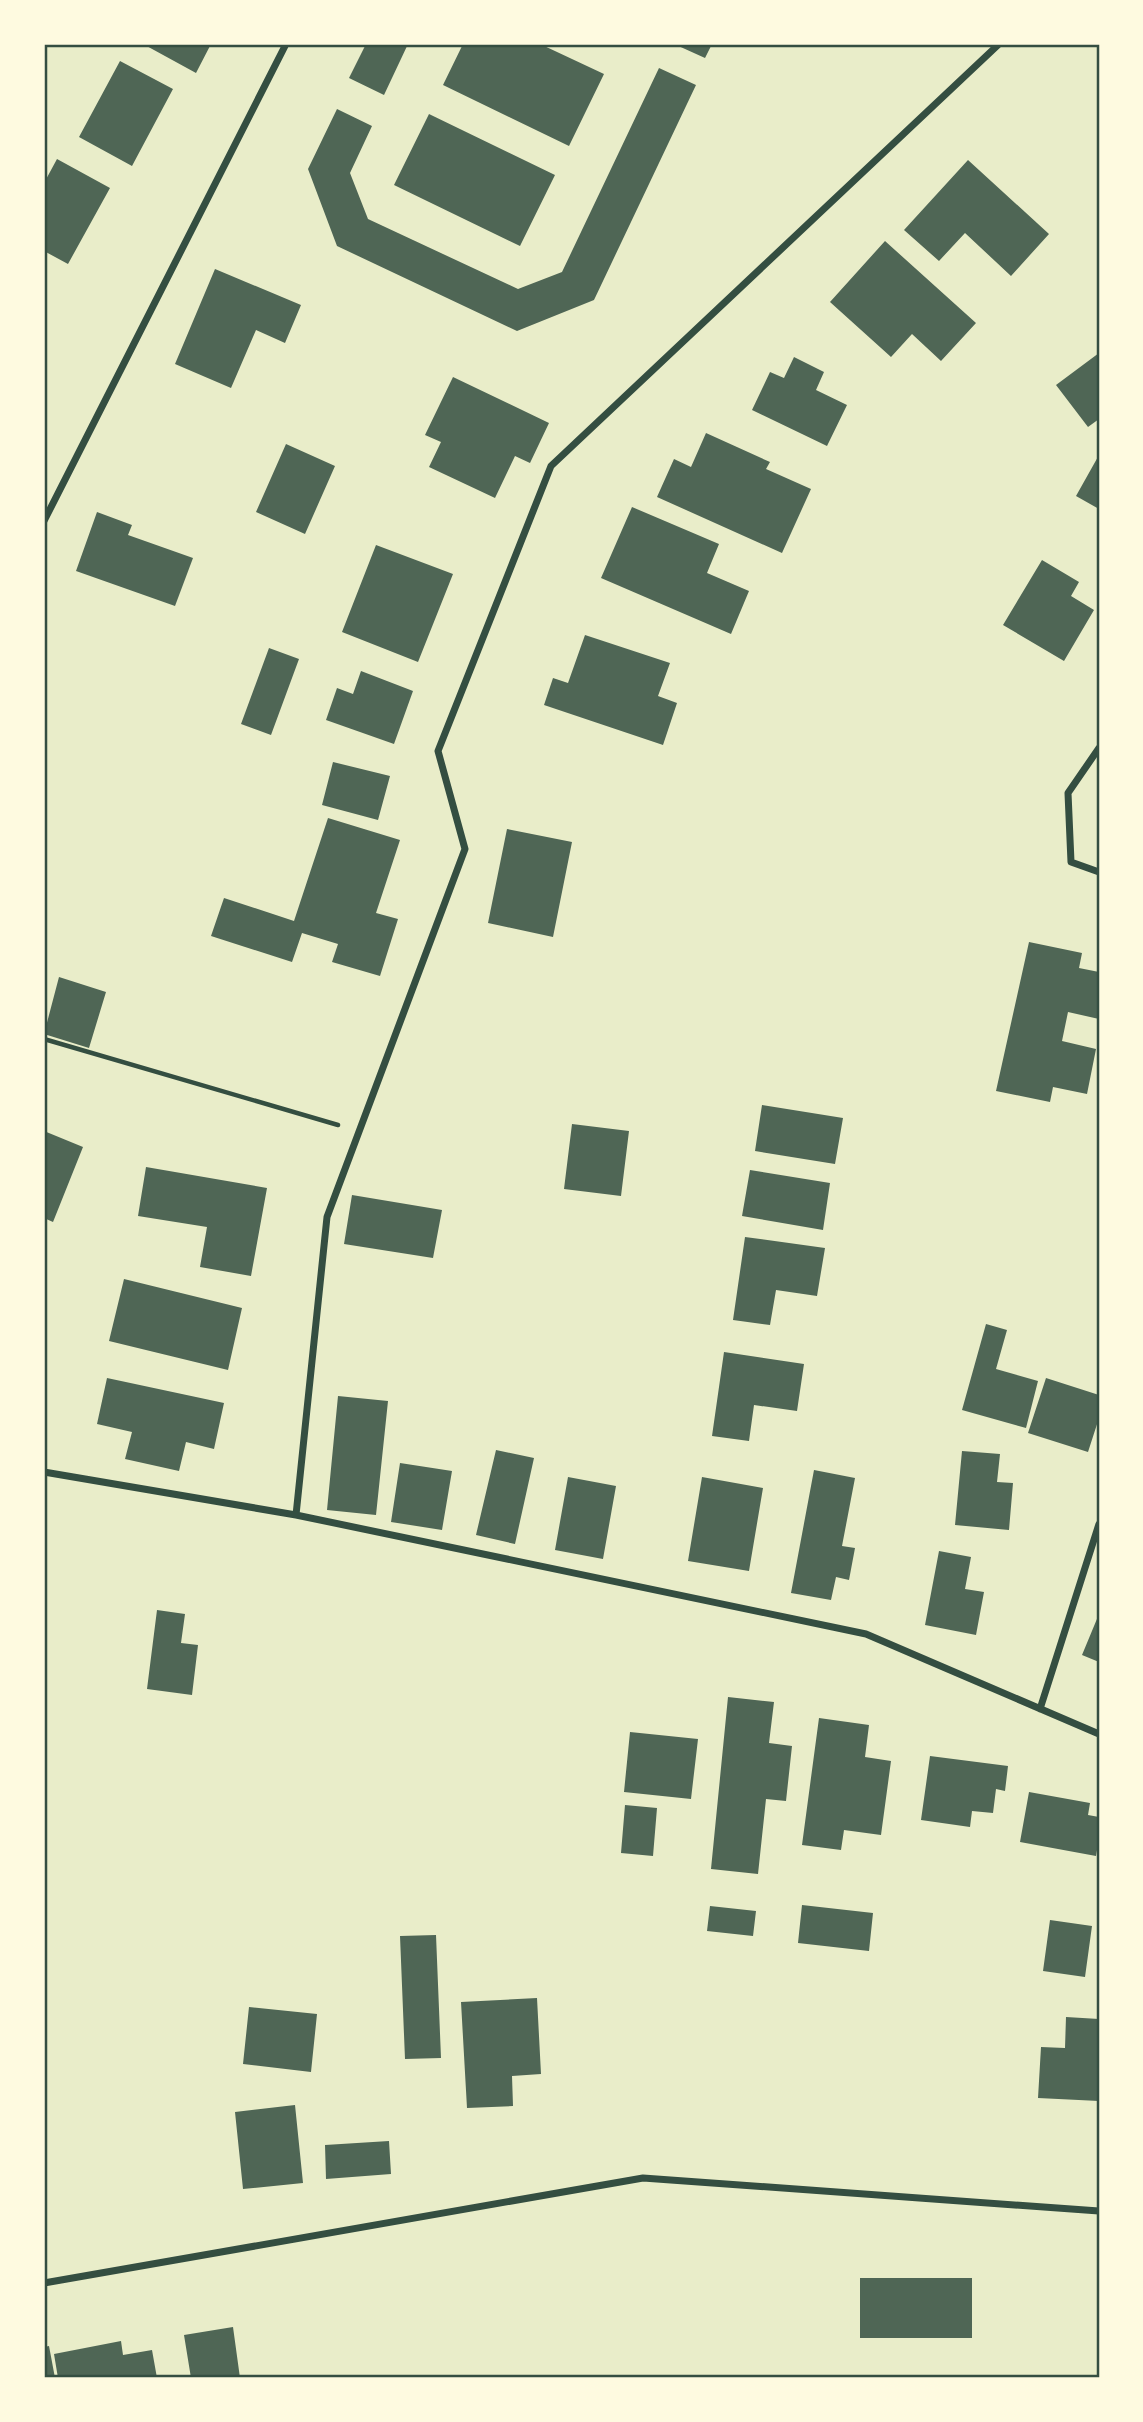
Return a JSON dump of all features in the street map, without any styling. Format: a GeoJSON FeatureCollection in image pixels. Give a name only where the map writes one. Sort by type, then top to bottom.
{"type":"FeatureCollection","features":[{"type":"Feature","properties":{"kind":"street"},"geometry":{"type":"LineString","coordinates":[[44,521],[286,44]]}},
{"type":"Feature","properties":{"kind":"street"},"geometry":{"type":"LineString","coordinates":[[296,1515],[327,1217],[464,849],[438,751],[551,466],[999,44]]}},
{"type":"Feature","properties":{"kind":"street"},"geometry":{"type":"LineString","coordinates":[[1099,748],[1068,793],[1071,862],[1099,872]]}},
{"type":"Feature","properties":{"kind":"street"},"geometry":{"type":"LineString","coordinates":[[44,1472],[296,1515],[866,1634],[1099,1734]]}},
{"type":"Feature","properties":{"kind":"street"},"geometry":{"type":"LineString","coordinates":[[1040,1709],[1099,1524]]}},
{"type":"Feature","properties":{"kind":"street"},"geometry":{"type":"LineString","coordinates":[[44,2283],[643,2178],[1099,2210]]}},
{"type":"Feature","properties":{"kind":"path"},"geometry":{"type":"LineString","coordinates":[[44,1039],[359,1131]]}},
{"type":"Feature","properties":{"kind":"building"},"geometry":{"type":"Polygon","coordinates":[[[143,44],[211,44],[196,73],[143,44]]]}},
{"type":"Feature","properties":{"kind":"building"},"geometry":{"type":"Polygon","coordinates":[[[366,44],[408,44],[384,95],[349,78],[366,44]]]}},
{"type":"Feature","properties":{"kind":"building"},"geometry":{"type":"Polygon","coordinates":[[[463,44],[540,44],[604,74],[569,146],[443,85],[463,44]]]}},
{"type":"Feature","properties":{"kind":"building"},"geometry":{"type":"Polygon","coordinates":[[[674,44],[712,44],[705,58],[674,44]]]}},
{"type":"Feature","properties":{"kind":"building"},"geometry":{"type":"Polygon","coordinates":[[[120,61],[173,89],[132,166],[79,137],[120,61]]]}},
{"type":"Feature","properties":{"kind":"building"},"geometry":{"type":"Polygon","coordinates":[[[659,68],[696,85],[594,300],[517,331],[337,246],[308,169],[337,109],[372,126],[350,173],[368,219],[518,289],[562,272],[659,68]]]}},
{"type":"Feature","properties":{"kind":"building"},"geometry":{"type":"Polygon","coordinates":[[[429,114],[555,175],[520,246],[394,185],[429,114]]]}},
{"type":"Feature","properties":{"kind":"building"},"geometry":{"type":"Polygon","coordinates":[[[57,159],[110,188],[68,264],[44,251],[44,183],[57,159]]]}},
{"type":"Feature","properties":{"kind":"building"},"geometry":{"type":"Polygon","coordinates":[[[968,160],[1049,234],[1011,276],[965,233],[939,261],[904,230],[968,160]]]}},
{"type":"Feature","properties":{"kind":"building"},"geometry":{"type":"Polygon","coordinates":[[[885,241],[976,323],[941,361],[912,334],[891,357],[830,302],[885,241]]]}},
{"type":"Feature","properties":{"kind":"building"},"geometry":{"type":"Polygon","coordinates":[[[215,269],[301,305],[285,343],[256,330],[231,388],[175,364],[215,269]]]}},
{"type":"Feature","properties":{"kind":"building"},"geometry":{"type":"Polygon","coordinates":[[[1099,353],[1099,419],[1088,427],[1056,385],[1099,353]]]}},
{"type":"Feature","properties":{"kind":"building"},"geometry":{"type":"Polygon","coordinates":[[[794,357],[824,372],[816,390],[847,405],[827,446],[752,410],[770,372],[784,378],[794,357]]]}},
{"type":"Feature","properties":{"kind":"building"},"geometry":{"type":"Polygon","coordinates":[[[453,377],[549,423],[530,463],[515,456],[495,498],[429,467],[441,442],[425,435],[453,377]]]}},
{"type":"Feature","properties":{"kind":"building"},"geometry":{"type":"Polygon","coordinates":[[[706,433],[770,462],[766,469],[811,489],[782,553],[657,497],[674,459],[691,467],[706,433]]]}},
{"type":"Feature","properties":{"kind":"building"},"geometry":{"type":"Polygon","coordinates":[[[286,444],[335,466],[305,534],[256,512],[286,444]]]}},
{"type":"Feature","properties":{"kind":"building"},"geometry":{"type":"Polygon","coordinates":[[[1099,455],[1099,509],[1076,496],[1099,455]]]}},
{"type":"Feature","properties":{"kind":"building"},"geometry":{"type":"Polygon","coordinates":[[[632,507],[719,544],[707,573],[749,591],[731,634],[601,578],[632,507]]]}},
{"type":"Feature","properties":{"kind":"building"},"geometry":{"type":"Polygon","coordinates":[[[97,512],[132,525],[128,535],[193,558],[175,606],[76,571],[97,512]]]}},
{"type":"Feature","properties":{"kind":"building"},"geometry":{"type":"Polygon","coordinates":[[[376,545],[453,574],[418,662],[342,632],[376,545]]]}},
{"type":"Feature","properties":{"kind":"building"},"geometry":{"type":"Polygon","coordinates":[[[1042,560],[1079,582],[1071,596],[1094,610],[1064,661],[1003,625],[1042,560]]]}},
{"type":"Feature","properties":{"kind":"building"},"geometry":{"type":"Polygon","coordinates":[[[585,635],[670,663],[658,696],[677,703],[663,745],[544,705],[553,678],[568,683],[585,635]]]}},
{"type":"Feature","properties":{"kind":"building"},"geometry":{"type":"Polygon","coordinates":[[[269,648],[299,659],[271,735],[241,724],[269,648]]]}},
{"type":"Feature","properties":{"kind":"building"},"geometry":{"type":"Polygon","coordinates":[[[361,671],[413,691],[394,744],[326,720],[337,688],[353,694],[361,671]]]}},
{"type":"Feature","properties":{"kind":"building"},"geometry":{"type":"Polygon","coordinates":[[[333,762],[390,776],[378,820],[322,805],[333,762]]]}},
{"type":"Feature","properties":{"kind":"building"},"geometry":{"type":"Polygon","coordinates":[[[328,818],[400,840],[376,913],[398,919],[380,976],[332,962],[338,944],[302,933],[292,962],[211,936],[224,898],[294,921],[328,818]]]}},
{"type":"Feature","properties":{"kind":"building"},"geometry":{"type":"Polygon","coordinates":[[[507,829],[572,842],[553,937],[488,923],[507,829]]]}},
{"type":"Feature","properties":{"kind":"building"},"geometry":{"type":"Polygon","coordinates":[[[1029,942],[1082,953],[1079,968],[1099,972],[1099,1019],[1068,1012],[1062,1041],[1096,1049],[1087,1094],[1053,1087],[1050,1102],[996,1091],[1029,942]]]}},
{"type":"Feature","properties":{"kind":"building"},"geometry":{"type":"Polygon","coordinates":[[[59,977],[106,992],[89,1048],[44,1034],[59,977]]]}},
{"type":"Feature","properties":{"kind":"building"},"geometry":{"type":"Polygon","coordinates":[[[762,1105],[843,1118],[835,1164],[755,1151],[762,1105]]]}},
{"type":"Feature","properties":{"kind":"building"},"geometry":{"type":"Polygon","coordinates":[[[572,1124],[629,1131],[621,1196],[564,1189],[572,1124]]]}},
{"type":"Feature","properties":{"kind":"building"},"geometry":{"type":"Polygon","coordinates":[[[44,1131],[83,1147],[53,1222],[44,1218],[44,1131]]]}},
{"type":"Feature","properties":{"kind":"building"},"geometry":{"type":"Polygon","coordinates":[[[146,1167],[267,1188],[251,1276],[200,1267],[207,1227],[138,1216],[146,1167]]]}},
{"type":"Feature","properties":{"kind":"building"},"geometry":{"type":"Polygon","coordinates":[[[750,1170],[830,1183],[823,1230],[742,1216],[750,1170]]]}},
{"type":"Feature","properties":{"kind":"building"},"geometry":{"type":"Polygon","coordinates":[[[352,1195],[442,1210],[433,1258],[344,1244],[352,1195]]]}},
{"type":"Feature","properties":{"kind":"building"},"geometry":{"type":"Polygon","coordinates":[[[745,1237],[825,1248],[817,1296],[776,1290],[770,1325],[733,1320],[745,1237]]]}},
{"type":"Feature","properties":{"kind":"building"},"geometry":{"type":"Polygon","coordinates":[[[124,1279],[242,1308],[228,1370],[109,1341],[124,1279]]]}},
{"type":"Feature","properties":{"kind":"building"},"geometry":{"type":"Polygon","coordinates":[[[986,1324],[1007,1330],[996,1369],[1038,1381],[1026,1428],[962,1410],[986,1324]]]}},
{"type":"Feature","properties":{"kind":"building"},"geometry":{"type":"Polygon","coordinates":[[[724,1352],[804,1364],[797,1411],[754,1405],[749,1441],[712,1436],[724,1352]]]}},
{"type":"Feature","properties":{"kind":"building"},"geometry":{"type":"Polygon","coordinates":[[[107,1378],[224,1403],[214,1449],[186,1442],[179,1471],[125,1459],[132,1432],[97,1424],[107,1378]]]}},
{"type":"Feature","properties":{"kind":"building"},"geometry":{"type":"Polygon","coordinates":[[[1046,1378],[1099,1395],[1099,1418],[1088,1452],[1028,1433],[1046,1378]]]}},
{"type":"Feature","properties":{"kind":"building"},"geometry":{"type":"Polygon","coordinates":[[[338,1396],[388,1401],[376,1515],[327,1510],[338,1396]]]}},
{"type":"Feature","properties":{"kind":"building"},"geometry":{"type":"Polygon","coordinates":[[[496,1450],[534,1458],[515,1544],[476,1535],[496,1450]]]}},
{"type":"Feature","properties":{"kind":"building"},"geometry":{"type":"Polygon","coordinates":[[[962,1451],[1000,1454],[997,1482],[1013,1483],[1009,1530],[955,1525],[962,1451]]]}},
{"type":"Feature","properties":{"kind":"building"},"geometry":{"type":"Polygon","coordinates":[[[400,1463],[452,1471],[442,1530],[391,1522],[400,1463]]]}},
{"type":"Feature","properties":{"kind":"building"},"geometry":{"type":"Polygon","coordinates":[[[814,1470],[855,1478],[842,1546],[855,1548],[849,1580],[836,1577],[831,1600],[791,1593],[814,1470]]]}},
{"type":"Feature","properties":{"kind":"building"},"geometry":{"type":"Polygon","coordinates":[[[568,1477],[616,1486],[603,1559],[555,1550],[568,1477]]]}},
{"type":"Feature","properties":{"kind":"building"},"geometry":{"type":"Polygon","coordinates":[[[702,1477],[763,1488],[749,1571],[688,1561],[702,1477]]]}},
{"type":"Feature","properties":{"kind":"building"},"geometry":{"type":"Polygon","coordinates":[[[939,1551],[971,1557],[965,1589],[984,1592],[976,1635],[925,1625],[939,1551]]]}},
{"type":"Feature","properties":{"kind":"building"},"geometry":{"type":"Polygon","coordinates":[[[157,1610],[185,1614],[181,1643],[198,1645],[192,1695],[147,1689],[157,1610]]]}},
{"type":"Feature","properties":{"kind":"building"},"geometry":{"type":"Polygon","coordinates":[[[1099,1614],[1099,1662],[1082,1655],[1099,1614]]]}},
{"type":"Feature","properties":{"kind":"building"},"geometry":{"type":"Polygon","coordinates":[[[728,1697],[774,1702],[769,1743],[792,1746],[786,1801],[766,1799],[758,1874],[711,1869],[728,1697]]]}},
{"type":"Feature","properties":{"kind":"building"},"geometry":{"type":"Polygon","coordinates":[[[819,1718],[869,1725],[865,1757],[891,1761],[881,1835],[844,1830],[841,1850],[802,1845],[819,1718]]]}},
{"type":"Feature","properties":{"kind":"building"},"geometry":{"type":"Polygon","coordinates":[[[630,1732],[698,1739],[691,1799],[624,1792],[630,1732]]]}},
{"type":"Feature","properties":{"kind":"building"},"geometry":{"type":"Polygon","coordinates":[[[930,1756],[1008,1766],[1005,1791],[996,1789],[993,1813],[972,1811],[970,1827],[921,1820],[930,1756]]]}},
{"type":"Feature","properties":{"kind":"building"},"geometry":{"type":"Polygon","coordinates":[[[1029,1792],[1090,1803],[1088,1815],[1099,1817],[1096,1856],[1020,1842],[1029,1792]]]}},
{"type":"Feature","properties":{"kind":"building"},"geometry":{"type":"Polygon","coordinates":[[[625,1805],[657,1808],[653,1856],[621,1853],[625,1805]]]}},
{"type":"Feature","properties":{"kind":"building"},"geometry":{"type":"Polygon","coordinates":[[[802,1905],[873,1913],[869,1951],[798,1943],[802,1905]]]}},
{"type":"Feature","properties":{"kind":"building"},"geometry":{"type":"Polygon","coordinates":[[[710,1906],[756,1911],[753,1936],[707,1931],[710,1906]]]}},
{"type":"Feature","properties":{"kind":"building"},"geometry":{"type":"Polygon","coordinates":[[[1050,1920],[1092,1926],[1085,1977],[1043,1971],[1050,1920]]]}},
{"type":"Feature","properties":{"kind":"building"},"geometry":{"type":"Polygon","coordinates":[[[436,1935],[441,2058],[405,2059],[400,1936],[436,1935]]]}},
{"type":"Feature","properties":{"kind":"building"},"geometry":{"type":"Polygon","coordinates":[[[537,1998],[541,2074],[512,2076],[513,2106],[467,2108],[461,2002],[537,1998]]]}},
{"type":"Feature","properties":{"kind":"building"},"geometry":{"type":"Polygon","coordinates":[[[249,2007],[317,2014],[311,2072],[243,2064],[249,2007]]]}},
{"type":"Feature","properties":{"kind":"building"},"geometry":{"type":"Polygon","coordinates":[[[1066,2017],[1099,2019],[1099,2101],[1038,2098],[1041,2047],[1065,2048],[1066,2017]]]}},
{"type":"Feature","properties":{"kind":"building"},"geometry":{"type":"Polygon","coordinates":[[[295,2105],[303,2183],[243,2189],[235,2112],[295,2105]]]}},
{"type":"Feature","properties":{"kind":"building"},"geometry":{"type":"Polygon","coordinates":[[[389,2141],[391,2174],[326,2179],[325,2145],[389,2141]]]}},
{"type":"Feature","properties":{"kind":"building"},"geometry":{"type":"Polygon","coordinates":[[[860,2278],[972,2278],[972,2338],[860,2338],[860,2278]]]}},
{"type":"Feature","properties":{"kind":"building"},"geometry":{"type":"Polygon","coordinates":[[[233,2327],[240,2378],[191,2378],[184,2335],[233,2327]]]}},
{"type":"Feature","properties":{"kind":"building"},"geometry":{"type":"Polygon","coordinates":[[[121,2341],[123,2355],[152,2350],[157,2378],[58,2378],[54,2354],[121,2341]]]}},
{"type":"Feature","properties":{"kind":"building"},"geometry":{"type":"Polygon","coordinates":[[[49,2346],[55,2378],[44,2378],[44,2347],[49,2346]]]}}]}
